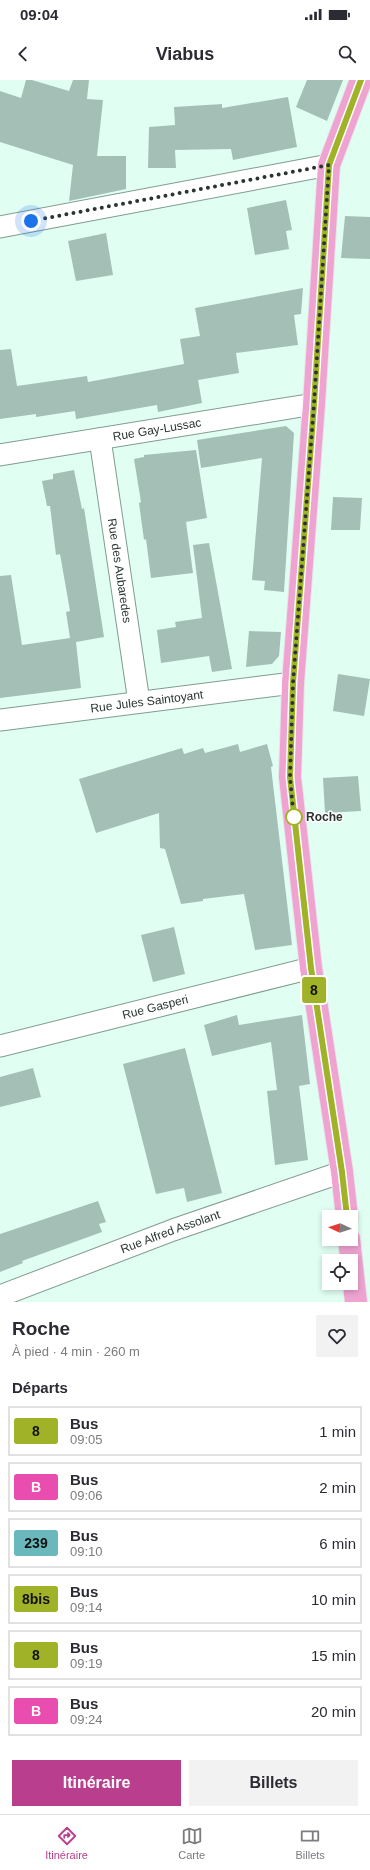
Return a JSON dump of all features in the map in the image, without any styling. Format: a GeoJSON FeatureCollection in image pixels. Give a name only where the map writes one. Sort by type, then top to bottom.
{"type":"FeatureCollection","features":[{"type":"Feature","properties":{"kind":"main road"},"geometry":{"type":"LineString","coordinates":[[346,1210],[342,1172],[311,968],[290,777],[293,683],[314,404],[329,165],[361,80]]}},
{"type":"Feature","properties":{"kind":"main road"},"geometry":{"type":"LineString","coordinates":[[350,1246],[356,1302]]}},
{"type":"Feature","properties":{"kind":"street"},"geometry":{"type":"LineString","coordinates":[[0,227],[329,165]]}},
{"type":"Feature","properties":{"kind":"street","name":"Rue Gay-Lussac"},"geometry":{"type":"LineString","coordinates":[[0,455],[314,404]]}},
{"type":"Feature","properties":{"kind":"street","name":"Rue des Aubaredes"},"geometry":{"type":"LineString","coordinates":[[100,439],[139,702]]}},
{"type":"Feature","properties":{"kind":"street","name":"Rue Jules Saintoyant"},"geometry":{"type":"LineString","coordinates":[[0,720],[293,683]]}},
{"type":"Feature","properties":{"kind":"street","name":"Rue Gasperi"},"geometry":{"type":"LineString","coordinates":[[0,1046],[311,968]]}},
{"type":"Feature","properties":{"kind":"street","name":"Rue Alfred Assolant"},"geometry":{"type":"LineString","coordinates":[[0,1296],[173,1230],[342,1172]]}},
{"type":"Feature","properties":{"kind":"building"},"geometry":{"type":"Polygon","coordinates":[[[26,80],[32,80],[69,91],[73,80],[89,80],[87,99],[103,100],[97,156],[126,156],[126,189],[69,201],[73,165],[0,142],[0,91],[21,98],[26,80]]]}},
{"type":"Feature","properties":{"kind":"building"},"geometry":{"type":"Polygon","coordinates":[[[307,80],[343,80],[327,121],[296,107],[307,80]]]}},
{"type":"Feature","properties":{"kind":"building"},"geometry":{"type":"Polygon","coordinates":[[[288,97],[297,147],[233,160],[231,149],[175,150],[176,168],[148,168],[149,127],[175,125],[174,107],[222,104],[222,108],[288,97]]]}},
{"type":"Feature","properties":{"kind":"building"},"geometry":{"type":"Polygon","coordinates":[[[286,200],[292,230],[286,231],[289,249],[255,255],[247,208],[286,200]]]}},
{"type":"Feature","properties":{"kind":"building"},"geometry":{"type":"Polygon","coordinates":[[[345,216],[370,217],[370,259],[341,258],[345,216]]]}},
{"type":"Feature","properties":{"kind":"building"},"geometry":{"type":"Polygon","coordinates":[[[106,233],[113,275],[76,281],[68,241],[106,233]]]}},
{"type":"Feature","properties":{"kind":"building"},"geometry":{"type":"Polygon","coordinates":[[[303,288],[301,314],[294,315],[298,345],[236,353],[239,373],[198,380],[202,403],[158,412],[157,405],[76,419],[75,411],[36,417],[36,414],[0,419],[0,350],[11,349],[17,386],[87,376],[88,382],[184,364],[180,339],[200,336],[195,308],[303,288]]]}},
{"type":"Feature","properties":{"kind":"building"},"geometry":{"type":"Polygon","coordinates":[[[286,426],[294,433],[284,592],[264,590],[265,581],[252,580],[262,458],[201,468],[197,440],[286,426]]]}},
{"type":"Feature","properties":{"kind":"building"},"geometry":{"type":"Polygon","coordinates":[[[196,450],[207,518],[186,522],[193,573],[151,578],[146,539],[144,540],[139,503],[141,502],[134,459],[144,457],[144,455],[196,450]]]}},
{"type":"Feature","properties":{"kind":"building"},"geometry":{"type":"Polygon","coordinates":[[[74,470],[82,509],[84,508],[104,637],[76,642],[81,688],[0,698],[0,576],[11,575],[22,645],[70,638],[66,612],[70,611],[60,554],[56,555],[50,506],[47,506],[42,481],[53,479],[53,474],[74,470]]]}},
{"type":"Feature","properties":{"kind":"building"},"geometry":{"type":"Polygon","coordinates":[[[333,497],[362,498],[360,530],[331,530],[333,497]]]}},
{"type":"Feature","properties":{"kind":"building"},"geometry":{"type":"Polygon","coordinates":[[[209,543],[232,669],[212,672],[209,656],[161,663],[157,630],[176,627],[175,622],[202,618],[193,545],[209,543]]]}},
{"type":"Feature","properties":{"kind":"building"},"geometry":{"type":"Polygon","coordinates":[[[249,631],[281,632],[279,656],[272,664],[246,667],[249,631]]]}},
{"type":"Feature","properties":{"kind":"building"},"geometry":{"type":"Polygon","coordinates":[[[338,674],[370,679],[364,716],[333,711],[338,674]]]}},
{"type":"Feature","properties":{"kind":"building"},"geometry":{"type":"Polygon","coordinates":[[[238,744],[240,752],[267,744],[273,766],[271,767],[292,945],[255,950],[244,894],[203,899],[203,901],[181,904],[165,849],[160,848],[159,813],[96,833],[79,779],[182,748],[184,754],[203,748],[205,753],[238,744]]]}},
{"type":"Feature","properties":{"kind":"building"},"geometry":{"type":"Polygon","coordinates":[[[358,776],[361,811],[325,813],[323,778],[358,776]]]}},
{"type":"Feature","properties":{"kind":"building"},"geometry":{"type":"Polygon","coordinates":[[[174,927],[185,974],[153,982],[141,935],[174,927]]]}},
{"type":"Feature","properties":{"kind":"building"},"geometry":{"type":"Polygon","coordinates":[[[237,1015],[239,1025],[302,1015],[310,1084],[299,1086],[308,1160],[275,1165],[267,1091],[277,1090],[271,1042],[212,1056],[204,1025],[237,1015]]]}},
{"type":"Feature","properties":{"kind":"building"},"geometry":{"type":"Polygon","coordinates":[[[185,1048],[222,1193],[187,1202],[184,1188],[156,1194],[123,1064],[185,1048]]]}},
{"type":"Feature","properties":{"kind":"building"},"geometry":{"type":"Polygon","coordinates":[[[33,1068],[41,1097],[0,1107],[0,1077],[33,1068]]]}},
{"type":"Feature","properties":{"kind":"building"},"geometry":{"type":"Polygon","coordinates":[[[98,1201],[106,1222],[99,1224],[102,1232],[22,1261],[23,1263],[0,1272],[0,1234],[98,1201]]]}},
{"type":"Feature","properties":{"kind":"bus line","name":"8"},"geometry":{"type":"LineString","coordinates":[[346,1210],[342,1172],[311,968],[290,777],[293,683],[314,404],[329,165],[361,80]]}},
{"type":"Feature","properties":{"kind":"place","name":"Roche"},"geometry":{"type":"Point","coordinates":[294,817]}},
{"type":"Feature","properties":{"kind":"route"},"geometry":{"type":"LineString","coordinates":[[31,221],[329,165],[314,404],[293,683],[290,777],[294,821],[294,817]]}}]}
